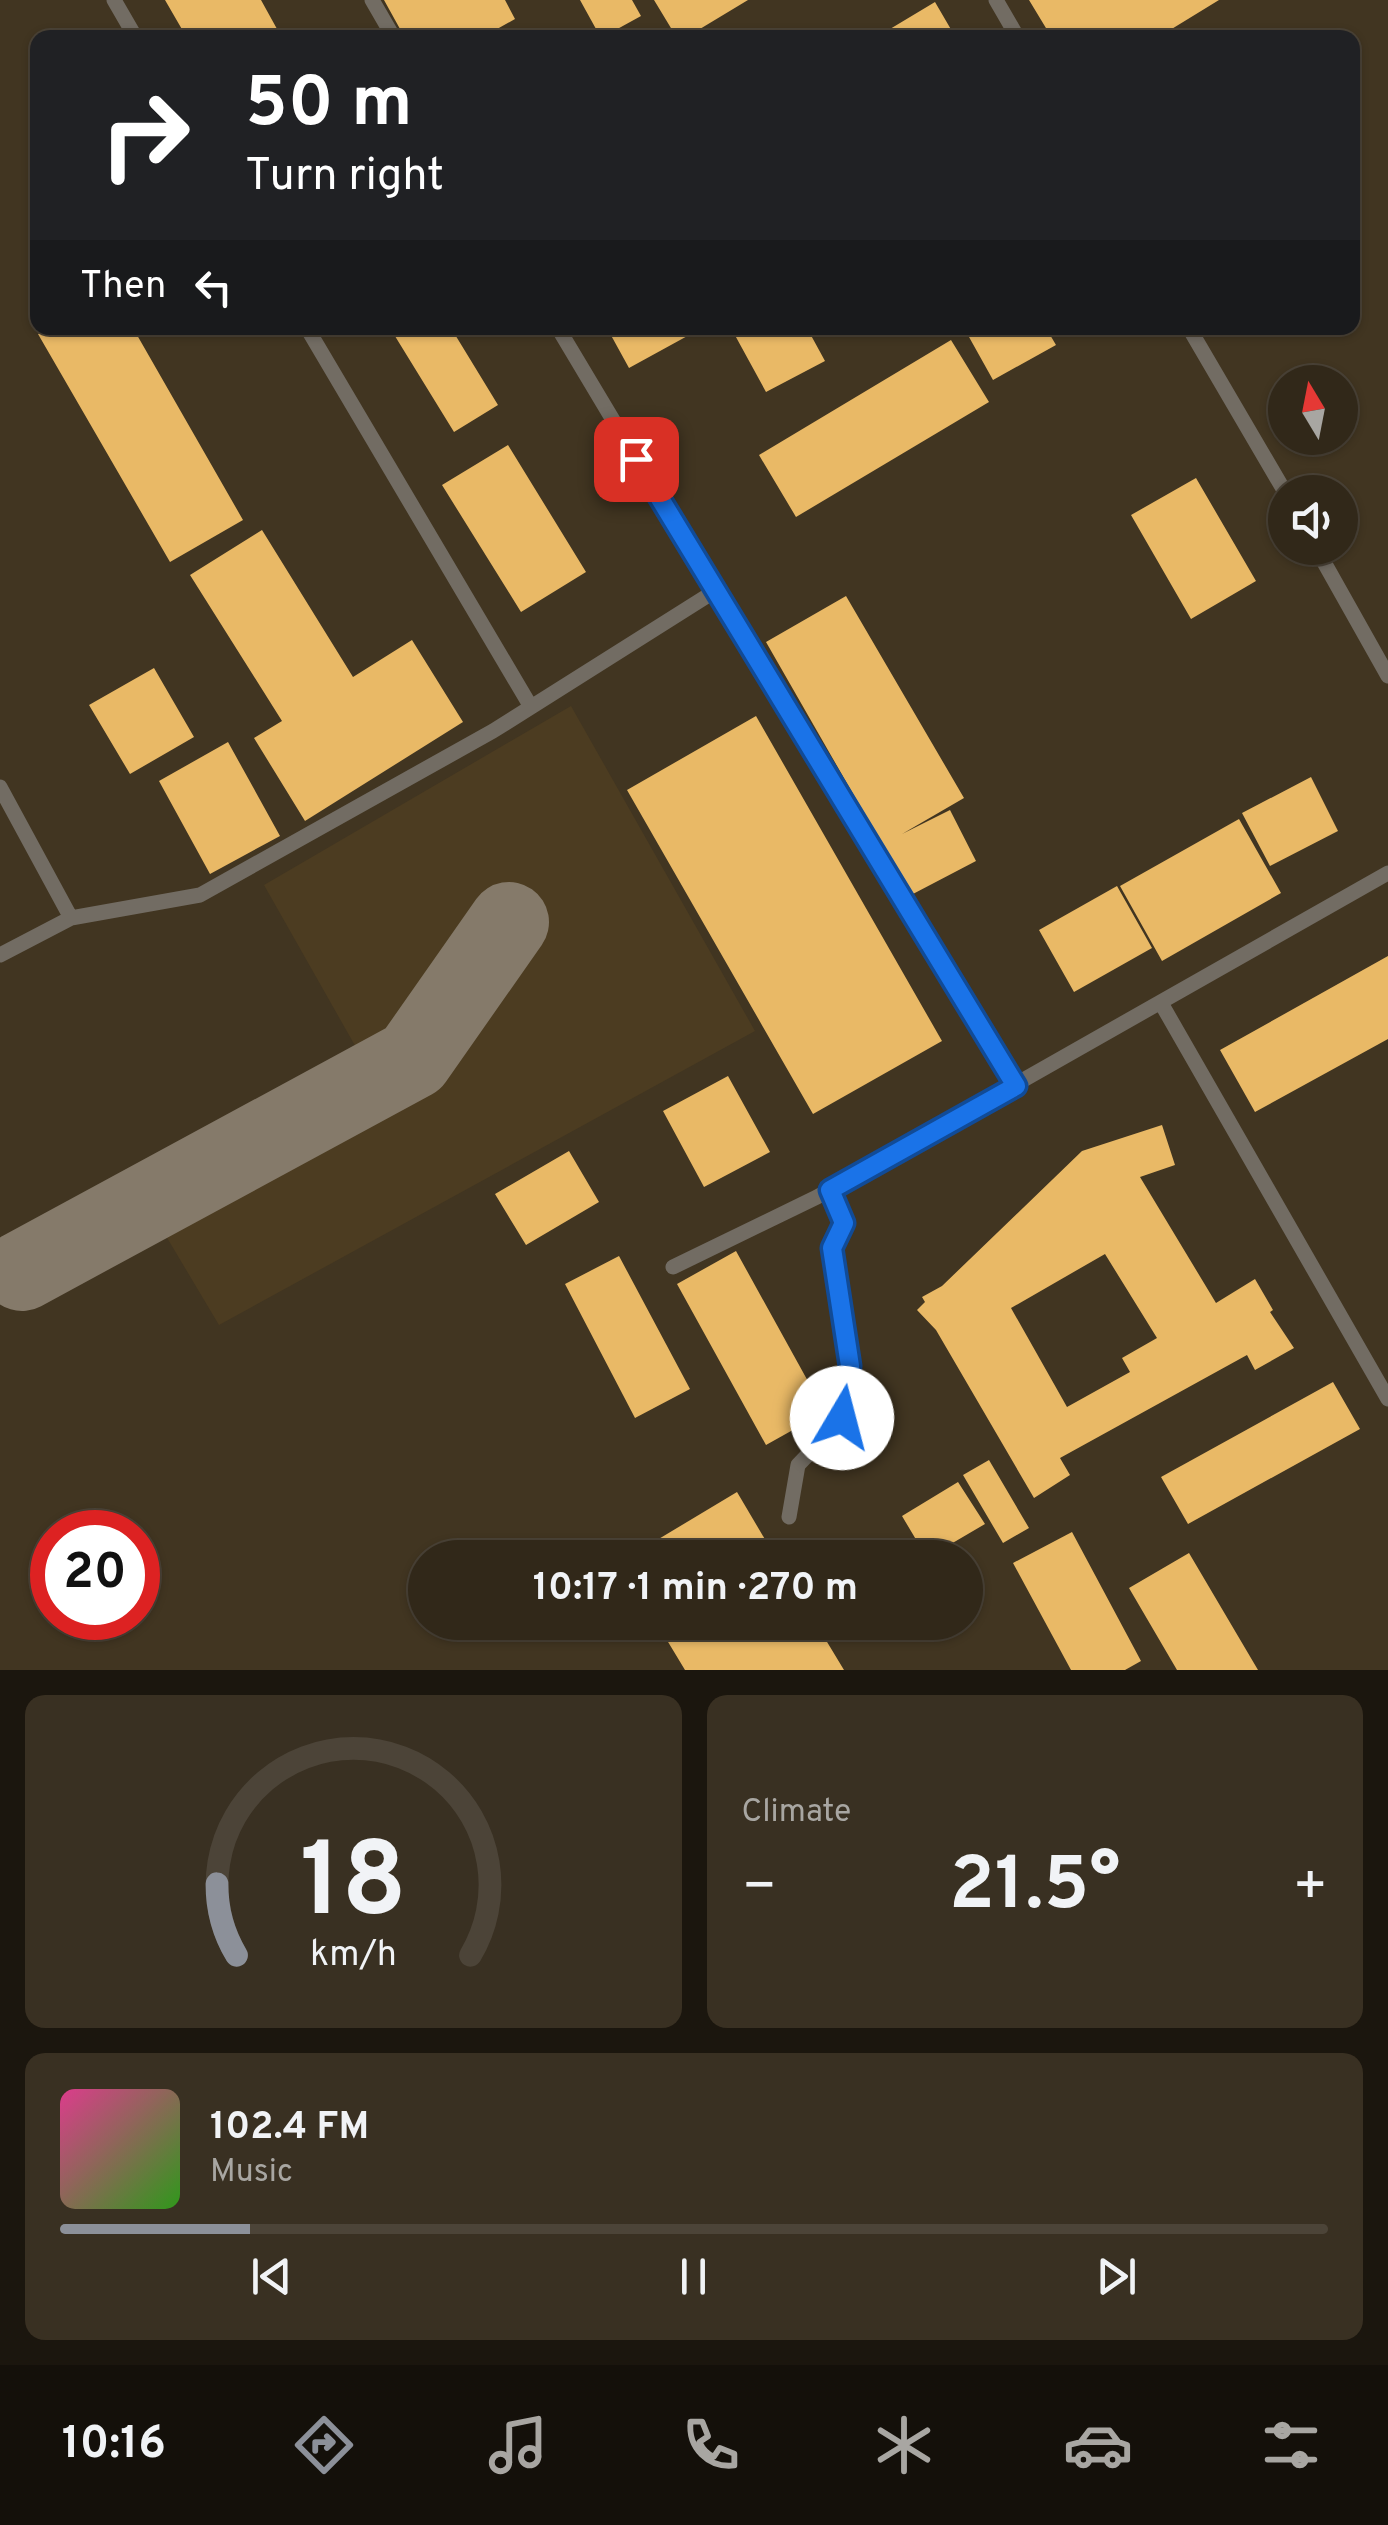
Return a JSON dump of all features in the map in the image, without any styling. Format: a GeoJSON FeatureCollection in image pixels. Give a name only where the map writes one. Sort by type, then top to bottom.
{"type":"FeatureCollection","features":[{"type":"Feature","properties":{"kind":"lane"},"geometry":{"type":"LineString","coordinates":[[114,0],[131,30]]}},
{"type":"Feature","properties":{"kind":"lane"},"geometry":{"type":"LineString","coordinates":[[372,0],[389,30]]}},
{"type":"Feature","properties":{"kind":"lane"},"geometry":{"type":"LineString","coordinates":[[996,0],[1013,30]]}},
{"type":"Feature","properties":{"kind":"lane"},"geometry":{"type":"LineString","coordinates":[[311,335],[531,707]]}},
{"type":"Feature","properties":{"kind":"lane"},"geometry":{"type":"LineString","coordinates":[[562,335],[1016,1086]]}},
{"type":"Feature","properties":{"kind":"lane"},"geometry":{"type":"LineString","coordinates":[[1193,335],[1276,475]]}},
{"type":"Feature","properties":{"kind":"lane"},"geometry":{"type":"LineString","coordinates":[[1326,565],[1388,676]]}},
{"type":"Feature","properties":{"kind":"lane"},"geometry":{"type":"LineString","coordinates":[[0,955],[71,918],[200,896],[531,707],[715,590]]}},
{"type":"Feature","properties":{"kind":"lane"},"geometry":{"type":"LineString","coordinates":[[0,787],[71,918]]}},
{"type":"Feature","properties":{"kind":"lane"},"geometry":{"type":"LineString","coordinates":[[673,1267],[830,1190],[1388,872]]}},
{"type":"Feature","properties":{"kind":"lane"},"geometry":{"type":"LineString","coordinates":[[1161,1003],[1388,1399]]}},
{"type":"Feature","properties":{"kind":"lane"},"geometry":{"type":"LineString","coordinates":[[789,1517],[798,1466],[842,1418],[850,1366],[832,1248],[844,1223],[830,1190]]}},
{"type":"Feature","properties":{"kind":"shaded area"},"geometry":{"type":"Polygon","coordinates":[[[571,706],[755,1031],[219,1325],[138,1189],[366,1065],[264,885],[571,706]]]}},
{"type":"Feature","properties":{"kind":"building"},"geometry":{"type":"Polygon","coordinates":[[[165,0],[261,0],[278,30],[182,30],[165,0]]]}},
{"type":"Feature","properties":{"kind":"building"},"geometry":{"type":"Polygon","coordinates":[[[384,0],[505,0],[515,19],[495,30],[401,30],[384,0]]]}},
{"type":"Feature","properties":{"kind":"building"},"geometry":{"type":"Polygon","coordinates":[[[580,0],[632,0],[641,16],[616,30],[597,30],[580,0]]]}},
{"type":"Feature","properties":{"kind":"building"},"geometry":{"type":"Polygon","coordinates":[[[654,0],[748,0],[698,30],[672,30],[654,0]]]}},
{"type":"Feature","properties":{"kind":"building"},"geometry":{"type":"Polygon","coordinates":[[[1029,0],[1219,0],[1170,30],[1047,30],[1029,0]]]}},
{"type":"Feature","properties":{"kind":"building"},"geometry":{"type":"Polygon","coordinates":[[[935,2],[951,30],[888,30],[935,2]]]}},
{"type":"Feature","properties":{"kind":"building"},"geometry":{"type":"Polygon","coordinates":[[[39,335],[137,335],[243,520],[170,562],[39,335]]]}},
{"type":"Feature","properties":{"kind":"building"},"geometry":{"type":"Polygon","coordinates":[[[394,335],[455,335],[498,405],[454,432],[394,335]]]}},
{"type":"Feature","properties":{"kind":"building"},"geometry":{"type":"Polygon","coordinates":[[[611,335],[689,335],[629,368],[611,335]]]}},
{"type":"Feature","properties":{"kind":"building"},"geometry":{"type":"Polygon","coordinates":[[[735,335],[811,335],[825,361],[766,392],[735,335]]]}},
{"type":"Feature","properties":{"kind":"building"},"geometry":{"type":"Polygon","coordinates":[[[968,335],[1050,335],[1056,345],[993,380],[968,335]]]}},
{"type":"Feature","properties":{"kind":"building"},"geometry":{"type":"Polygon","coordinates":[[[951,340],[989,402],[796,517],[759,455],[951,340]]]}},
{"type":"Feature","properties":{"kind":"building"},"geometry":{"type":"Polygon","coordinates":[[[508,445],[586,572],[521,612],[442,485],[508,445]]]}},
{"type":"Feature","properties":{"kind":"building"},"geometry":{"type":"Polygon","coordinates":[[[1196,478],[1256,581],[1191,619],[1131,515],[1196,478]]]}},
{"type":"Feature","properties":{"kind":"building"},"geometry":{"type":"Polygon","coordinates":[[[262,530],[353,677],[412,640],[463,722],[305,821],[254,738],[282,721],[190,575],[262,530]]]}},
{"type":"Feature","properties":{"kind":"building"},"geometry":{"type":"Polygon","coordinates":[[[846,596],[964,798],[902,834],[950,810],[976,861],[911,895],[766,642],[846,596]]]}},
{"type":"Feature","properties":{"kind":"building"},"geometry":{"type":"Polygon","coordinates":[[[154,668],[194,737],[130,774],[89,705],[154,668]]]}},
{"type":"Feature","properties":{"kind":"building"},"geometry":{"type":"Polygon","coordinates":[[[756,716],[942,1041],[813,1114],[627,790],[756,716]]]}},
{"type":"Feature","properties":{"kind":"building"},"geometry":{"type":"Polygon","coordinates":[[[228,742],[280,836],[210,874],[159,781],[228,742]]]}},
{"type":"Feature","properties":{"kind":"building"},"geometry":{"type":"Polygon","coordinates":[[[1311,777],[1338,831],[1270,866],[1242,813],[1311,777]]]}},
{"type":"Feature","properties":{"kind":"building"},"geometry":{"type":"Polygon","coordinates":[[[1239,819],[1281,893],[1162,961],[1120,886],[1239,819]]]}},
{"type":"Feature","properties":{"kind":"building"},"geometry":{"type":"Polygon","coordinates":[[[1117,886],[1152,948],[1074,992],[1039,930],[1117,886]]]}},
{"type":"Feature","properties":{"kind":"building"},"geometry":{"type":"Polygon","coordinates":[[[1388,956],[1388,1039],[1255,1112],[1220,1050],[1388,956]]]}},
{"type":"Feature","properties":{"kind":"building"},"geometry":{"type":"Polygon","coordinates":[[[728,1076],[770,1152],[704,1187],[663,1111],[728,1076]]]}},
{"type":"Feature","properties":{"kind":"building"},"geometry":{"type":"Polygon","coordinates":[[[1162,1125],[1175,1165],[1140,1177],[1216,1303],[1255,1279],[1273,1310],[1270,1312],[1294,1348],[1255,1370],[1247,1355],[1060,1458],[1070,1475],[1034,1498],[936,1330],[917,1310],[925,1302],[922,1297],[942,1286],[1082,1151],[1162,1125]],[[1105,1254],[1011,1308],[1067,1407],[1130,1372],[1122,1358],[1157,1338],[1105,1254]]]}},
{"type":"Feature","properties":{"kind":"building"},"geometry":{"type":"Polygon","coordinates":[[[569,1151],[599,1202],[526,1245],[495,1194],[569,1151]]]}},
{"type":"Feature","properties":{"kind":"building"},"geometry":{"type":"Polygon","coordinates":[[[736,1251],[825,1412],[766,1445],[677,1284],[736,1251]]]}},
{"type":"Feature","properties":{"kind":"building"},"geometry":{"type":"Polygon","coordinates":[[[619,1256],[690,1389],[635,1418],[565,1284],[619,1256]]]}},
{"type":"Feature","properties":{"kind":"building"},"geometry":{"type":"Polygon","coordinates":[[[1333,1382],[1360,1429],[1188,1524],[1161,1477],[1333,1382]]]}},
{"type":"Feature","properties":{"kind":"building"},"geometry":{"type":"Polygon","coordinates":[[[989,1460],[1029,1528],[1003,1543],[963,1475],[989,1460]]]}},
{"type":"Feature","properties":{"kind":"building"},"geometry":{"type":"Polygon","coordinates":[[[958,1482],[985,1524],[958,1540],[916,1540],[902,1516],[958,1482]]]}},
{"type":"Feature","properties":{"kind":"building"},"geometry":{"type":"Polygon","coordinates":[[[737,1492],[765,1540],[657,1540],[737,1492]]]}},
{"type":"Feature","properties":{"kind":"building"},"geometry":{"type":"Polygon","coordinates":[[[1072,1532],[1141,1661],[1125,1670],[1071,1670],[1013,1563],[1072,1532]]]}},
{"type":"Feature","properties":{"kind":"building"},"geometry":{"type":"Polygon","coordinates":[[[1189,1553],[1258,1670],[1177,1670],[1129,1588],[1189,1553]]]}},
{"type":"Feature","properties":{"kind":"building"},"geometry":{"type":"Polygon","coordinates":[[[667,1640],[826,1640],[844,1670],[685,1670],[667,1640]]]}},
{"type":"Feature","properties":{"kind":"taxiway"},"geometry":{"type":"LineString","coordinates":[[22,1271],[413,1059],[509,922]]}},
{"type":"Feature","properties":{"kind":"route"},"geometry":{"type":"LineString","coordinates":[[636,459],[1016,1086],[830,1190],[844,1223],[832,1248],[850,1366],[842,1418]]}}]}
